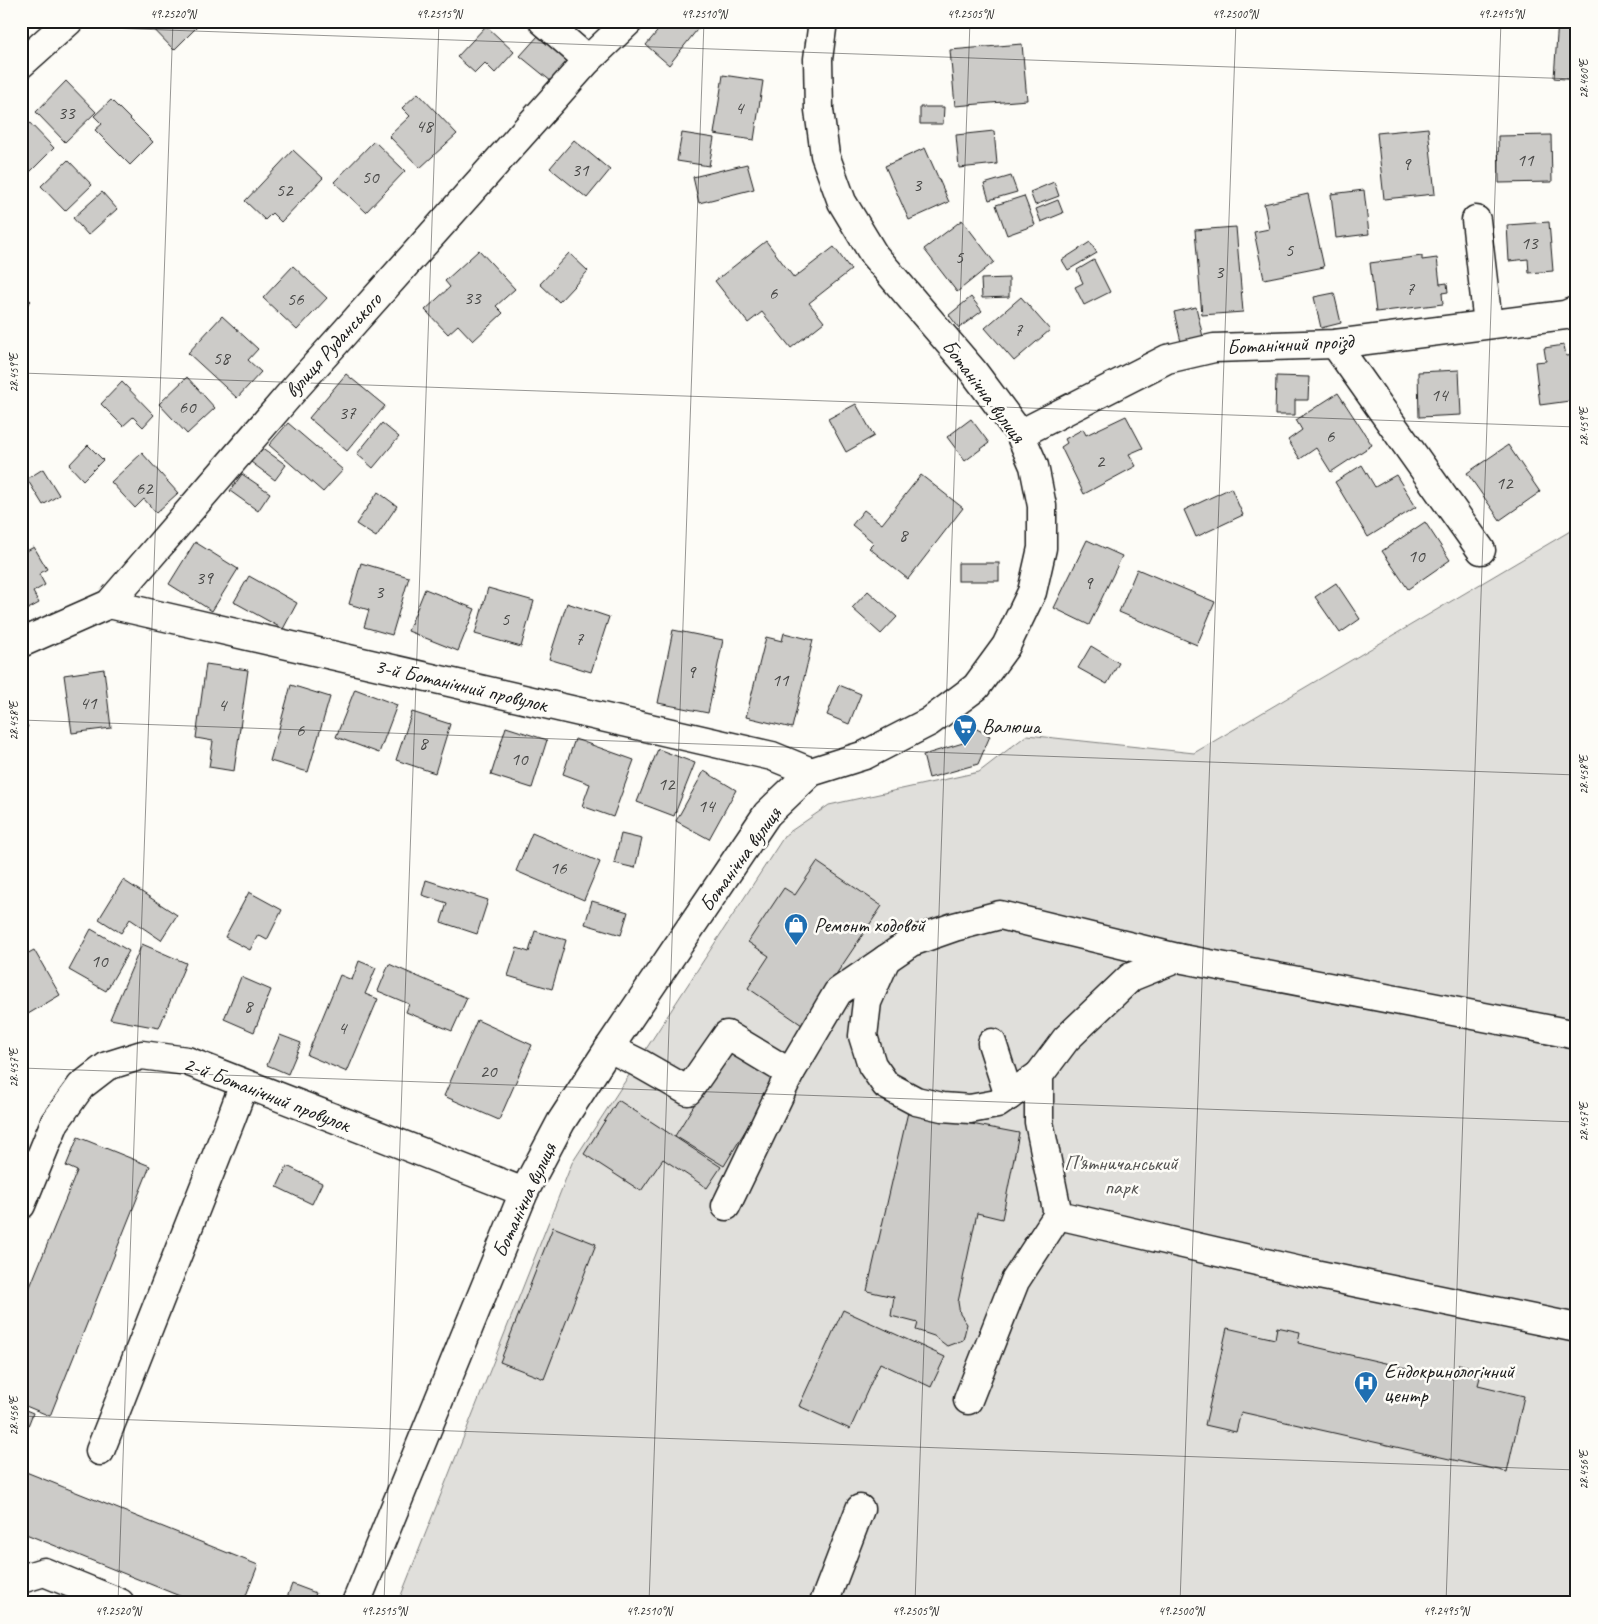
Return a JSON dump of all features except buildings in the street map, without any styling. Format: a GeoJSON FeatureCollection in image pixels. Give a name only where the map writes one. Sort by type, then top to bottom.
{"type":"FeatureCollection","features":[{"type":"Feature","properties":{"kind":"street"},"geometry":{"type":"LineString","coordinates":[[21,64],[69,21]]}},
{"type":"Feature","properties":{"kind":"street"},"geometry":{"type":"LineString","coordinates":[[543,21],[588,60]]}},
{"type":"Feature","properties":{"kind":"street","name":"вулиця Руданського"},"geometry":{"type":"LineString","coordinates":[[21,643],[109,604],[297,386],[588,60],[629,21]]}},
{"type":"Feature","properties":{"kind":"street","name":"Ботанічна вулиця"},"geometry":{"type":"LineString","coordinates":[[356,1603],[524,1192],[561,1122],[609,1048],[767,814],[811,772],[865,755],[929,722],[976,687],[1006,646],[1032,592],[1042,548],[1042,506],[1034,466],[1020,434],[973,371],[874,255],[842,202],[825,154],[819,110],[818,59],[823,21]]}},
{"type":"Feature","properties":{"kind":"street"},"geometry":{"type":"LineString","coordinates":[[1476,220],[1488,324]]}},
{"type":"Feature","properties":{"kind":"street","name":"Ботанічний проїзд"},"geometry":{"type":"LineString","coordinates":[[1020,434],[1168,360],[1214,348],[1335,344],[1565,315],[1577,310]]}},
{"type":"Feature","properties":{"kind":"street"},"geometry":{"type":"LineString","coordinates":[[1335,344],[1481,550]]}},
{"type":"Feature","properties":{"kind":"street","name":"3-й Ботанічний провулок"},"geometry":{"type":"LineString","coordinates":[[109,604],[772,756],[811,772]]}},
{"type":"Feature","properties":{"kind":"street"},"geometry":{"type":"LineString","coordinates":[[726,1206],[790,1073],[838,992],[911,942],[954,927],[1000,915],[1178,958],[1577,1035]]}},
{"type":"Feature","properties":{"kind":"street"},"geometry":{"type":"LineString","coordinates":[[886,959],[867,1002],[863,1036],[872,1065],[886,1085],[916,1101],[942,1107],[970,1109],[998,1104],[1039,1074],[1066,1039],[1131,977],[1178,958]]}},
{"type":"Feature","properties":{"kind":"street"},"geometry":{"type":"LineString","coordinates":[[609,1048],[688,1092],[727,1035],[790,1073]]}},
{"type":"Feature","properties":{"kind":"street"},"geometry":{"type":"LineString","coordinates":[[992,1043],[1009,1096]]}},
{"type":"Feature","properties":{"kind":"street","name":"2-й Ботанічний провулок"},"geometry":{"type":"LineString","coordinates":[[21,1206],[55,1122],[81,1086],[107,1066],[142,1055],[187,1061],[524,1192]]}},
{"type":"Feature","properties":{"kind":"street"},"geometry":{"type":"LineString","coordinates":[[968,1400],[1015,1281],[1058,1215],[1039,1122],[1039,1074]]}},
{"type":"Feature","properties":{"kind":"street"},"geometry":{"type":"LineString","coordinates":[[100,1451],[232,1119],[244,1084]]}},
{"type":"Feature","properties":{"kind":"street"},"geometry":{"type":"LineString","coordinates":[[1058,1215],[1310,1274],[1577,1328]]}},
{"type":"Feature","properties":{"kind":"street"},"geometry":{"type":"LineString","coordinates":[[824,1603],[860,1509]]}},
{"type":"Feature","properties":{"kind":"street"},"geometry":{"type":"LineString","coordinates":[[21,1579],[44,1572],[120,1603]]}},
{"type":"Feature","properties":{"kind":"green space","name":"П'ятничанський парк"},"geometry":{"type":"Polygon","coordinates":[[[1577,527],[1577,1603],[398,1603],[572,1163],[785,835],[829,805],[979,772],[1027,735],[1194,753],[1577,527]]]}},
{"type":"Feature","properties":{"kind":"place","name":"Валюша"},"geometry":{"type":"Point","coordinates":[965,747]}},
{"type":"Feature","properties":{"kind":"place","name":"Ремонт ходовой"},"geometry":{"type":"Point","coordinates":[796,946]}},
{"type":"Feature","properties":{"kind":"place","name":"Ендокринологічний центр"},"geometry":{"type":"Point","coordinates":[1366,1404]}}]}
